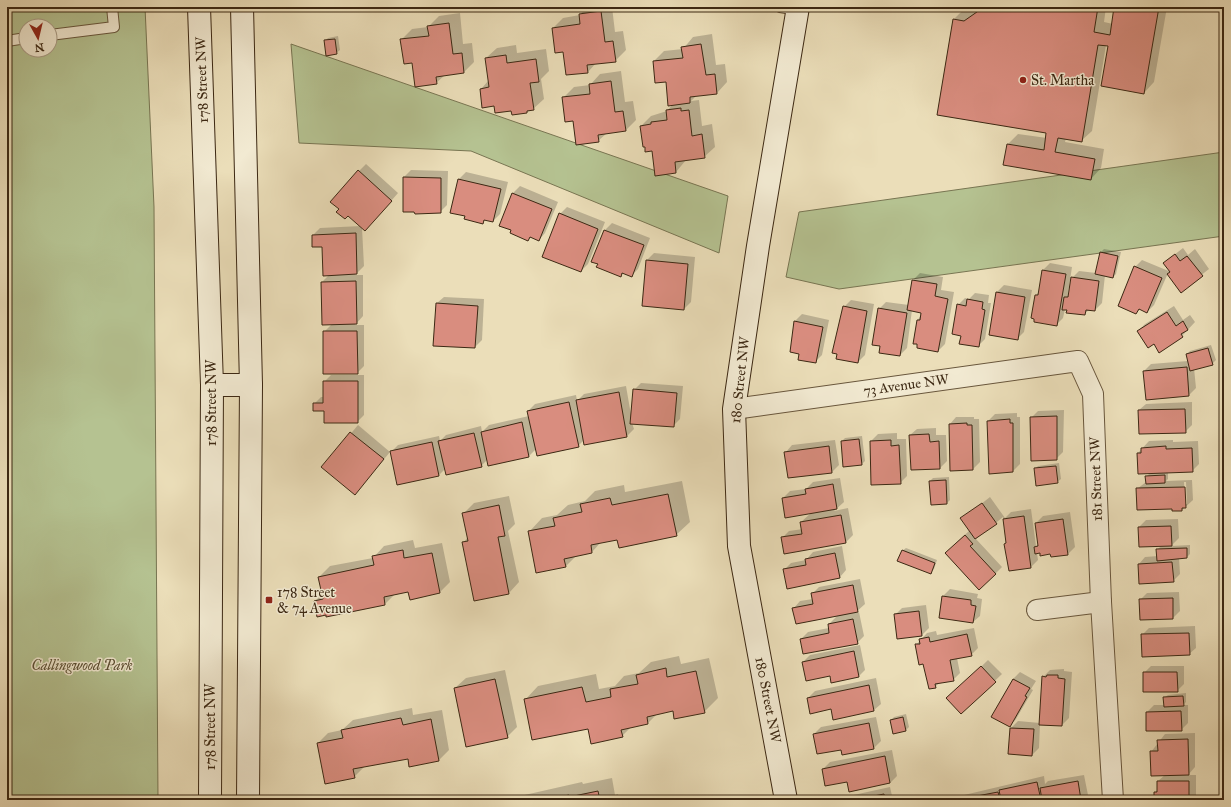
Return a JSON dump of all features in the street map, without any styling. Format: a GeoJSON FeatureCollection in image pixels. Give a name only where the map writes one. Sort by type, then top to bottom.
{"type":"FeatureCollection","features":[{"type":"Feature","properties":{"kind":"main road","name":"178 Street NW"},"geometry":{"type":"LineString","coordinates":[[199,7],[212,385],[210,800]]}},
{"type":"Feature","properties":{"kind":"main road"},"geometry":{"type":"LineString","coordinates":[[242,7],[251,385],[248,800]]}},
{"type":"Feature","properties":{"kind":"main road","name":"180 Street NW"},"geometry":{"type":"LineString","coordinates":[[786,800],[739,546],[734,409],[792,8]]}},
{"type":"Feature","properties":{"kind":"main road"},"geometry":{"type":"LineString","coordinates":[[212,385],[251,385]]}},
{"type":"Feature","properties":{"kind":"street","name":"73 Avenue NW"},"geometry":{"type":"LineString","coordinates":[[734,409],[1078,361]]}},
{"type":"Feature","properties":{"kind":"street","name":"181 Street NW"},"geometry":{"type":"LineString","coordinates":[[1078,361],[1093,394],[1101,602],[1113,800]]}},
{"type":"Feature","properties":{"kind":"street"},"geometry":{"type":"LineString","coordinates":[[1037,610],[1101,602]]}},
{"type":"Feature","properties":{"kind":"lane"},"geometry":{"type":"LineString","coordinates":[[58,34],[114,27],[112,7]]}},
{"type":"Feature","properties":{"kind":"lane"},"geometry":{"type":"LineString","coordinates":[[7,41],[18,39]]}},
{"type":"Feature","properties":{"kind":"green space","name":"Callingwood Park"},"geometry":{"type":"Polygon","coordinates":[[[7,7],[145,7],[154,207],[158,800],[7,800],[7,7]]]}},
{"type":"Feature","properties":{"kind":"green space"},"geometry":{"type":"Polygon","coordinates":[[[291,44],[728,196],[719,253],[471,151],[299,143],[291,44]]]}},
{"type":"Feature","properties":{"kind":"green space"},"geometry":{"type":"Polygon","coordinates":[[[1224,152],[1224,236],[839,289],[786,277],[799,212],[1224,152]]]}},
{"type":"Feature","properties":{"kind":"building"},"geometry":{"type":"Polygon","coordinates":[[[984,7],[1098,7],[1094,32],[1110,35],[1114,7],[1159,7],[1144,94],[1101,86],[1108,46],[1098,45],[1082,142],[1058,138],[1055,152],[1095,159],[1091,180],[1003,165],[1007,144],[1044,150],[1046,133],[937,115],[953,19],[964,21],[984,7]]]}},
{"type":"Feature","properties":{"kind":"building"},"geometry":{"type":"Polygon","coordinates":[[[601,11],[605,42],[613,41],[616,62],[587,65],[588,73],[566,75],[563,52],[555,53],[552,28],[580,24],[579,14],[601,11]]]}},
{"type":"Feature","properties":{"kind":"building"},"geometry":{"type":"Polygon","coordinates":[[[449,23],[453,54],[462,53],[464,73],[436,77],[437,84],[415,87],[412,63],[404,64],[400,39],[429,36],[427,26],[449,23]]]}},
{"type":"Feature","properties":{"kind":"building"},"geometry":{"type":"Polygon","coordinates":[[[335,39],[337,54],[326,56],[324,40],[335,39]]]}},
{"type":"Feature","properties":{"kind":"building"},"geometry":{"type":"Polygon","coordinates":[[[701,44],[706,75],[715,74],[717,94],[690,97],[690,103],[668,106],[666,82],[655,83],[653,61],[683,58],[681,47],[701,44]]]}},
{"type":"Feature","properties":{"kind":"building"},"geometry":{"type":"Polygon","coordinates":[[[506,55],[507,63],[536,59],[539,82],[530,83],[534,110],[527,111],[527,113],[512,115],[511,111],[495,113],[494,106],[482,108],[480,89],[489,87],[485,58],[506,55]]]}},
{"type":"Feature","properties":{"kind":"building"},"geometry":{"type":"Polygon","coordinates":[[[611,81],[615,112],[623,111],[626,131],[598,135],[599,142],[576,145],[573,121],[565,122],[562,97],[590,94],[589,84],[611,81]]]}},
{"type":"Feature","properties":{"kind":"building"},"geometry":{"type":"Polygon","coordinates":[[[681,108],[681,111],[689,110],[692,136],[702,134],[705,158],[675,162],[676,173],[655,176],[652,151],[645,152],[640,126],[651,124],[651,122],[667,120],[666,110],[681,108]]]}},
{"type":"Feature","properties":{"kind":"building"},"geometry":{"type":"Polygon","coordinates":[[[358,170],[392,201],[365,231],[348,216],[345,219],[336,212],[339,209],[330,202],[358,170]]]}},
{"type":"Feature","properties":{"kind":"building"},"geometry":{"type":"Polygon","coordinates":[[[403,177],[441,178],[441,213],[415,214],[414,212],[403,212],[403,177]]]}},
{"type":"Feature","properties":{"kind":"building"},"geometry":{"type":"Polygon","coordinates":[[[458,179],[501,189],[493,222],[484,220],[483,224],[464,219],[465,216],[450,213],[458,179]]]}},
{"type":"Feature","properties":{"kind":"building"},"geometry":{"type":"Polygon","coordinates":[[[512,193],[552,209],[539,241],[530,237],[528,241],[510,233],[511,230],[499,226],[512,193]]]}},
{"type":"Feature","properties":{"kind":"building"},"geometry":{"type":"Polygon","coordinates":[[[559,213],[598,229],[581,272],[542,257],[559,213]]]}},
{"type":"Feature","properties":{"kind":"building"},"geometry":{"type":"Polygon","coordinates":[[[604,230],[644,245],[632,277],[622,273],[621,277],[596,267],[598,264],[591,262],[604,230]]]}},
{"type":"Feature","properties":{"kind":"building"},"geometry":{"type":"Polygon","coordinates":[[[356,233],[357,274],[323,276],[322,247],[312,247],[312,235],[356,233]]]}},
{"type":"Feature","properties":{"kind":"building"},"geometry":{"type":"Polygon","coordinates":[[[1100,252],[1118,256],[1113,278],[1095,274],[1100,252]]]}},
{"type":"Feature","properties":{"kind":"building"},"geometry":{"type":"Polygon","coordinates":[[[1175,254],[1180,261],[1187,256],[1203,276],[1181,293],[1167,274],[1170,272],[1163,263],[1175,254]]]}},
{"type":"Feature","properties":{"kind":"building"},"geometry":{"type":"Polygon","coordinates":[[[646,260],[688,264],[684,310],[642,306],[646,260]]]}},
{"type":"Feature","properties":{"kind":"building"},"geometry":{"type":"Polygon","coordinates":[[[1134,266],[1162,278],[1147,313],[1139,309],[1136,314],[1118,306],[1134,266]]]}},
{"type":"Feature","properties":{"kind":"building"},"geometry":{"type":"Polygon","coordinates":[[[1042,270],[1066,274],[1057,326],[1034,322],[1034,319],[1031,318],[1035,295],[1038,295],[1042,270]]]}},
{"type":"Feature","properties":{"kind":"building"},"geometry":{"type":"Polygon","coordinates":[[[1071,277],[1099,281],[1095,311],[1086,310],[1085,315],[1066,313],[1067,310],[1062,310],[1064,297],[1068,297],[1071,277]]]}},
{"type":"Feature","properties":{"kind":"building"},"geometry":{"type":"Polygon","coordinates":[[[912,280],[937,284],[935,296],[948,299],[938,352],[917,348],[917,344],[913,344],[917,320],[920,320],[921,313],[907,310],[912,280]]]}},
{"type":"Feature","properties":{"kind":"building"},"geometry":{"type":"Polygon","coordinates":[[[356,281],[357,324],[322,325],[321,282],[356,281]]]}},
{"type":"Feature","properties":{"kind":"building"},"geometry":{"type":"Polygon","coordinates":[[[996,292],[1025,297],[1018,340],[989,335],[996,292]]]}},
{"type":"Feature","properties":{"kind":"building"},"geometry":{"type":"Polygon","coordinates":[[[967,299],[983,302],[982,309],[985,310],[979,347],[959,344],[961,336],[952,334],[957,304],[966,306],[967,299]]]}},
{"type":"Feature","properties":{"kind":"building"},"geometry":{"type":"Polygon","coordinates":[[[436,303],[478,306],[475,348],[433,346],[436,303]]]}},
{"type":"Feature","properties":{"kind":"building"},"geometry":{"type":"Polygon","coordinates":[[[843,306],[867,311],[858,363],[836,359],[837,354],[832,353],[843,306]]]}},
{"type":"Feature","properties":{"kind":"building"},"geometry":{"type":"Polygon","coordinates":[[[878,308],[907,313],[900,356],[879,353],[880,346],[872,345],[878,308]]]}},
{"type":"Feature","properties":{"kind":"building"},"geometry":{"type":"Polygon","coordinates":[[[1167,312],[1176,326],[1183,321],[1188,330],[1181,334],[1183,337],[1159,353],[1154,344],[1148,348],[1137,331],[1167,312]]]}},
{"type":"Feature","properties":{"kind":"building"},"geometry":{"type":"Polygon","coordinates":[[[794,321],[823,327],[816,363],[798,360],[799,354],[790,352],[794,321]]]}},
{"type":"Feature","properties":{"kind":"building"},"geometry":{"type":"Polygon","coordinates":[[[323,331],[357,331],[358,374],[323,374],[323,331]]]}},
{"type":"Feature","properties":{"kind":"building"},"geometry":{"type":"Polygon","coordinates":[[[1208,348],[1213,365],[1190,371],[1186,354],[1208,348]]]}},
{"type":"Feature","properties":{"kind":"building"},"geometry":{"type":"Polygon","coordinates":[[[1187,367],[1189,396],[1146,400],[1143,371],[1187,367]]]}},
{"type":"Feature","properties":{"kind":"building"},"geometry":{"type":"Polygon","coordinates":[[[323,381],[358,381],[358,423],[324,423],[324,411],[313,411],[313,403],[323,403],[323,381]]]}},
{"type":"Feature","properties":{"kind":"building"},"geometry":{"type":"Polygon","coordinates":[[[633,389],[677,393],[674,427],[630,424],[633,389]]]}},
{"type":"Feature","properties":{"kind":"building"},"geometry":{"type":"Polygon","coordinates":[[[619,392],[627,437],[584,445],[576,400],[619,392]]]}},
{"type":"Feature","properties":{"kind":"building"},"geometry":{"type":"Polygon","coordinates":[[[569,402],[579,447],[537,456],[527,411],[569,402]]]}},
{"type":"Feature","properties":{"kind":"building"},"geometry":{"type":"Polygon","coordinates":[[[1185,409],[1186,433],[1139,434],[1138,410],[1185,409]]]}},
{"type":"Feature","properties":{"kind":"building"},"geometry":{"type":"Polygon","coordinates":[[[1057,416],[1057,460],[1031,461],[1030,417],[1057,416]]]}},
{"type":"Feature","properties":{"kind":"building"},"geometry":{"type":"Polygon","coordinates":[[[1010,419],[1010,423],[1013,423],[1013,472],[989,474],[987,421],[1010,419]]]}},
{"type":"Feature","properties":{"kind":"building"},"geometry":{"type":"Polygon","coordinates":[[[522,422],[529,457],[488,466],[481,432],[522,422]]]}},
{"type":"Feature","properties":{"kind":"building"},"geometry":{"type":"Polygon","coordinates":[[[967,423],[967,425],[972,425],[973,470],[950,471],[949,424],[967,423]]]}},
{"type":"Feature","properties":{"kind":"building"},"geometry":{"type":"Polygon","coordinates":[[[350,432],[384,459],[355,495],[321,467],[350,432]]]}},
{"type":"Feature","properties":{"kind":"building"},"geometry":{"type":"Polygon","coordinates":[[[474,433],[482,467],[446,475],[438,441],[474,433]]]}},
{"type":"Feature","properties":{"kind":"building"},"geometry":{"type":"Polygon","coordinates":[[[929,434],[930,442],[939,441],[940,469],[911,470],[909,435],[929,434]]]}},
{"type":"Feature","properties":{"kind":"building"},"geometry":{"type":"Polygon","coordinates":[[[859,439],[862,465],[843,467],[841,441],[859,439]]]}},
{"type":"Feature","properties":{"kind":"building"},"geometry":{"type":"Polygon","coordinates":[[[891,440],[891,446],[899,445],[901,484],[871,485],[870,441],[891,440]]]}},
{"type":"Feature","properties":{"kind":"building"},"geometry":{"type":"Polygon","coordinates":[[[432,442],[439,476],[397,485],[390,451],[432,442]]]}},
{"type":"Feature","properties":{"kind":"building"},"geometry":{"type":"Polygon","coordinates":[[[829,446],[832,473],[788,478],[784,452],[829,446]]]}},
{"type":"Feature","properties":{"kind":"building"},"geometry":{"type":"Polygon","coordinates":[[[1166,446],[1166,449],[1192,448],[1193,472],[1138,474],[1137,453],[1141,453],[1141,448],[1166,446]]]}},
{"type":"Feature","properties":{"kind":"building"},"geometry":{"type":"Polygon","coordinates":[[[1056,466],[1058,483],[1036,486],[1034,468],[1056,466]]]}},
{"type":"Feature","properties":{"kind":"building"},"geometry":{"type":"Polygon","coordinates":[[[1165,475],[1165,483],[1146,484],[1145,476],[1165,475]]]}},
{"type":"Feature","properties":{"kind":"building"},"geometry":{"type":"Polygon","coordinates":[[[946,480],[947,504],[931,505],[929,481],[946,480]]]}},
{"type":"Feature","properties":{"kind":"building"},"geometry":{"type":"Polygon","coordinates":[[[833,484],[837,509],[785,518],[782,498],[806,494],[805,489],[833,484]]]}},
{"type":"Feature","properties":{"kind":"building"},"geometry":{"type":"Polygon","coordinates":[[[1185,487],[1186,508],[1182,508],[1182,511],[1172,511],[1172,509],[1137,510],[1136,488],[1185,487]]]}},
{"type":"Feature","properties":{"kind":"building"},"geometry":{"type":"Polygon","coordinates":[[[668,494],[677,536],[619,548],[617,540],[591,545],[592,553],[564,559],[566,567],[536,573],[528,531],[555,526],[553,518],[582,512],[580,504],[610,498],[612,505],[668,494]]]}},
{"type":"Feature","properties":{"kind":"building"},"geometry":{"type":"Polygon","coordinates":[[[982,503],[997,524],[975,539],[960,518],[982,503]]]}},
{"type":"Feature","properties":{"kind":"building"},"geometry":{"type":"Polygon","coordinates":[[[499,505],[505,536],[498,537],[509,594],[474,601],[462,542],[468,541],[462,513],[499,505]]]}},
{"type":"Feature","properties":{"kind":"building"},"geometry":{"type":"Polygon","coordinates":[[[841,515],[846,543],[784,554],[781,537],[802,534],[800,522],[841,515]]]}},
{"type":"Feature","properties":{"kind":"building"},"geometry":{"type":"Polygon","coordinates":[[[1024,516],[1031,568],[1009,571],[1004,544],[1006,543],[1003,519],[1024,516]]]}},
{"type":"Feature","properties":{"kind":"building"},"geometry":{"type":"Polygon","coordinates":[[[1063,519],[1068,555],[1051,557],[1050,554],[1040,556],[1040,553],[1035,554],[1034,547],[1038,546],[1035,523],[1063,519]]]}},
{"type":"Feature","properties":{"kind":"building"},"geometry":{"type":"Polygon","coordinates":[[[1171,526],[1172,546],[1139,547],[1138,527],[1171,526]]]}},
{"type":"Feature","properties":{"kind":"building"},"geometry":{"type":"Polygon","coordinates":[[[965,535],[973,544],[970,546],[996,574],[979,590],[945,553],[965,535]]]}},
{"type":"Feature","properties":{"kind":"building"},"geometry":{"type":"Polygon","coordinates":[[[1187,548],[1187,558],[1157,561],[1156,549],[1187,548]]]}},
{"type":"Feature","properties":{"kind":"building"},"geometry":{"type":"Polygon","coordinates":[[[403,550],[404,558],[432,553],[440,593],[410,600],[408,592],[384,597],[385,605],[326,617],[326,615],[317,617],[314,601],[323,599],[318,577],[374,565],[372,556],[403,550]]]}},
{"type":"Feature","properties":{"kind":"building"},"geometry":{"type":"Polygon","coordinates":[[[902,550],[935,563],[931,574],[897,561],[902,550]]]}},
{"type":"Feature","properties":{"kind":"building"},"geometry":{"type":"Polygon","coordinates":[[[835,553],[840,578],[787,589],[783,569],[806,565],[805,559],[835,553]]]}},
{"type":"Feature","properties":{"kind":"building"},"geometry":{"type":"Polygon","coordinates":[[[1172,562],[1174,582],[1139,584],[1138,564],[1172,562]]]}},
{"type":"Feature","properties":{"kind":"building"},"geometry":{"type":"Polygon","coordinates":[[[853,585],[858,612],[796,624],[792,608],[813,604],[811,593],[853,585]]]}},
{"type":"Feature","properties":{"kind":"building"},"geometry":{"type":"Polygon","coordinates":[[[942,596],[971,600],[971,605],[976,606],[973,623],[939,618],[942,596]]]}},
{"type":"Feature","properties":{"kind":"building"},"geometry":{"type":"Polygon","coordinates":[[[1173,598],[1173,619],[1140,620],[1139,599],[1173,598]]]}},
{"type":"Feature","properties":{"kind":"building"},"geometry":{"type":"Polygon","coordinates":[[[919,611],[922,636],[897,639],[894,614],[919,611]]]}},
{"type":"Feature","properties":{"kind":"building"},"geometry":{"type":"Polygon","coordinates":[[[853,619],[858,644],[803,654],[800,639],[829,633],[828,624],[853,619]]]}},
{"type":"Feature","properties":{"kind":"building"},"geometry":{"type":"Polygon","coordinates":[[[1189,633],[1190,655],[1142,657],[1141,634],[1189,633]]]}},
{"type":"Feature","properties":{"kind":"building"},"geometry":{"type":"Polygon","coordinates":[[[967,634],[972,656],[950,660],[954,681],[935,684],[936,688],[929,689],[923,664],[919,665],[915,644],[920,644],[919,639],[929,637],[930,642],[967,634]]]}},
{"type":"Feature","properties":{"kind":"building"},"geometry":{"type":"Polygon","coordinates":[[[854,651],[859,677],[831,683],[830,676],[806,681],[802,662],[854,651]]]}},
{"type":"Feature","properties":{"kind":"building"},"geometry":{"type":"Polygon","coordinates":[[[981,666],[996,682],[961,714],[946,698],[981,666]]]}},
{"type":"Feature","properties":{"kind":"building"},"geometry":{"type":"Polygon","coordinates":[[[666,668],[667,677],[696,671],[705,713],[674,719],[673,711],[647,717],[648,724],[621,730],[623,737],[591,744],[588,729],[532,740],[524,699],[582,687],[586,702],[611,697],[610,689],[638,684],[636,675],[666,668]]]}},
{"type":"Feature","properties":{"kind":"building"},"geometry":{"type":"Polygon","coordinates":[[[1143,672],[1177,672],[1178,692],[1143,692],[1143,672]]]}},
{"type":"Feature","properties":{"kind":"building"},"geometry":{"type":"Polygon","coordinates":[[[1047,675],[1058,675],[1058,678],[1065,679],[1062,726],[1039,725],[1042,676],[1046,677],[1047,675]]]}},
{"type":"Feature","properties":{"kind":"building"},"geometry":{"type":"Polygon","coordinates":[[[495,679],[508,738],[466,747],[454,688],[495,679]]]}},
{"type":"Feature","properties":{"kind":"building"},"geometry":{"type":"Polygon","coordinates":[[[1013,679],[1030,688],[1025,696],[1027,697],[1010,727],[991,717],[1013,679]]]}},
{"type":"Feature","properties":{"kind":"building"},"geometry":{"type":"Polygon","coordinates":[[[869,685],[874,711],[833,720],[831,709],[810,714],[807,698],[869,685]]]}},
{"type":"Feature","properties":{"kind":"building"},"geometry":{"type":"Polygon","coordinates":[[[1183,696],[1184,706],[1164,707],[1163,697],[1183,696]]]}},
{"type":"Feature","properties":{"kind":"building"},"geometry":{"type":"Polygon","coordinates":[[[1181,711],[1182,731],[1146,731],[1146,712],[1181,711]]]}},
{"type":"Feature","properties":{"kind":"building"},"geometry":{"type":"Polygon","coordinates":[[[903,717],[906,731],[893,734],[890,720],[903,717]]]}},
{"type":"Feature","properties":{"kind":"building"},"geometry":{"type":"Polygon","coordinates":[[[401,718],[403,725],[431,719],[439,761],[409,767],[408,759],[353,769],[355,778],[325,784],[317,743],[343,738],[341,730],[401,718]]]}},
{"type":"Feature","properties":{"kind":"building"},"geometry":{"type":"Polygon","coordinates":[[[869,723],[874,749],[842,755],[841,750],[817,754],[813,734],[869,723]]]}},
{"type":"Feature","properties":{"kind":"building"},"geometry":{"type":"Polygon","coordinates":[[[1010,728],[1034,729],[1032,756],[1008,754],[1010,728]]]}},
{"type":"Feature","properties":{"kind":"building"},"geometry":{"type":"Polygon","coordinates":[[[1188,739],[1189,775],[1151,776],[1150,751],[1158,751],[1157,740],[1188,739]]]}},
{"type":"Feature","properties":{"kind":"building"},"geometry":{"type":"Polygon","coordinates":[[[885,756],[890,783],[849,792],[847,782],[825,786],[822,769],[885,756]]]}},
{"type":"Feature","properties":{"kind":"building"},"geometry":{"type":"Polygon","coordinates":[[[1078,781],[1081,800],[1042,800],[1040,788],[1078,781]]]}},
{"type":"Feature","properties":{"kind":"building"},"geometry":{"type":"Polygon","coordinates":[[[1157,781],[1189,781],[1189,800],[1154,800],[1154,792],[1157,792],[1157,781]]]}},
{"type":"Feature","properties":{"kind":"building"},"geometry":{"type":"Polygon","coordinates":[[[1037,782],[1041,800],[1001,800],[999,790],[1037,782]]]}},
{"type":"Feature","properties":{"kind":"building"},"geometry":{"type":"Polygon","coordinates":[[[598,791],[600,800],[542,800],[569,795],[569,797],[598,791]]]}},
{"type":"Feature","properties":{"kind":"building"},"geometry":{"type":"Polygon","coordinates":[[[998,792],[1000,800],[961,800],[961,799],[998,792]]]}},
{"type":"Feature","properties":{"kind":"building"},"geometry":{"type":"Polygon","coordinates":[[[884,794],[885,800],[853,800],[884,794]]]}},
{"type":"Feature","properties":{"kind":"place","name":"St. Martha"},"geometry":{"type":"Point","coordinates":[1023,80]}},
{"type":"Feature","properties":{"kind":"place","name":"178 Street & 74 Avenue"},"geometry":{"type":"Point","coordinates":[269,600]}}]}
